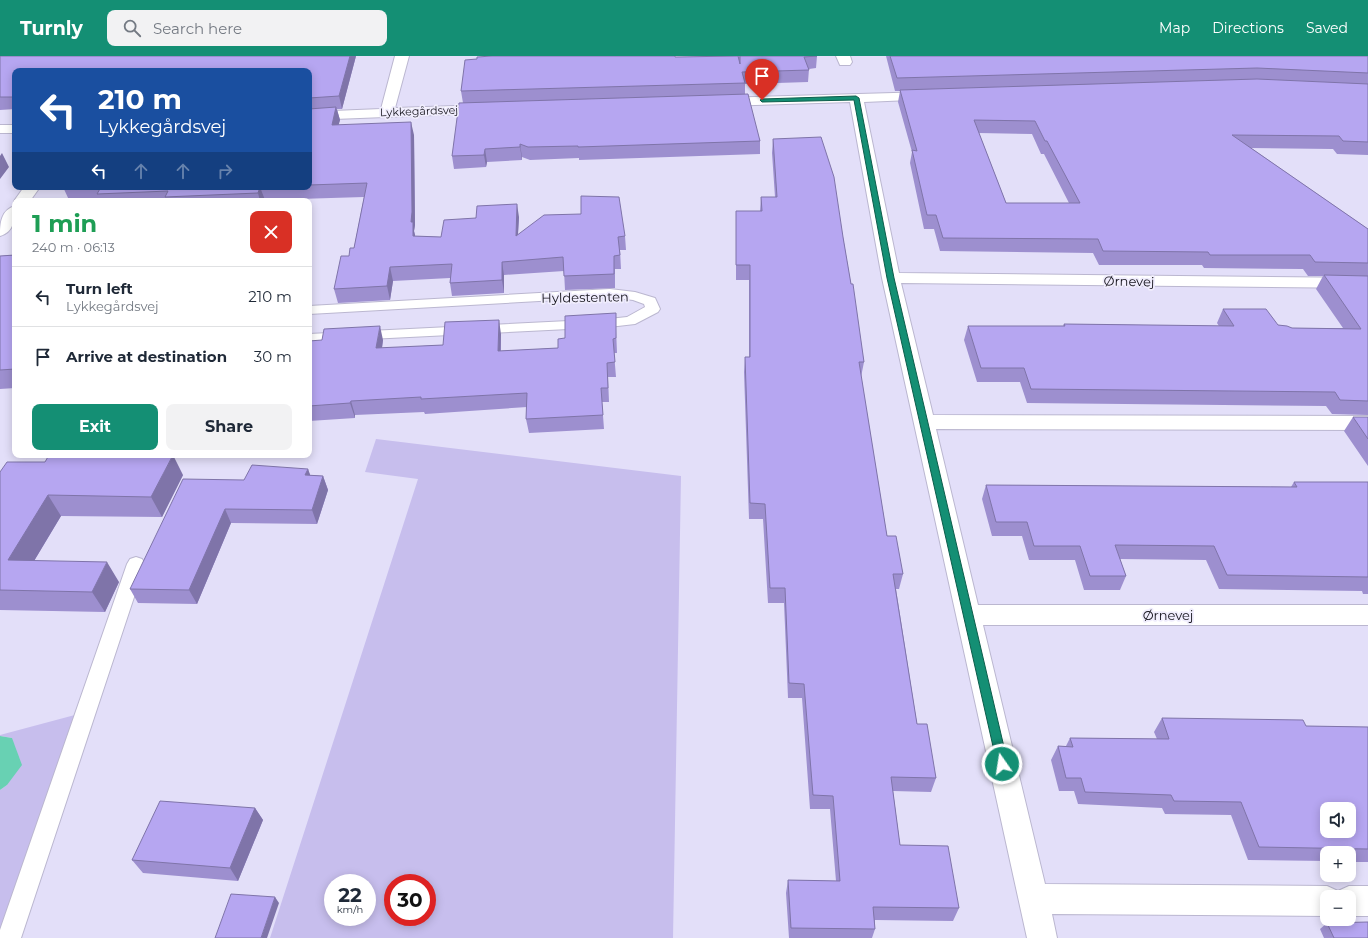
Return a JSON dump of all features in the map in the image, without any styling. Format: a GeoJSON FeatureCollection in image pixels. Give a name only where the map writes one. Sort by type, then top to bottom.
{"type":"FeatureCollection","features":[{"type":"Feature","properties":{"kind":"street"},"geometry":{"type":"LineString","coordinates":[[387,112],[402,56]]}},
{"type":"Feature","properties":{"kind":"street"},"geometry":{"type":"LineString","coordinates":[[705,102],[943,95]]}},
{"type":"Feature","properties":{"kind":"street"},"geometry":{"type":"LineString","coordinates":[[856,98],[891,278],[1042,938]]}},
{"type":"Feature","properties":{"kind":"street","name":"Lykkegårdsvej"},"geometry":{"type":"LineString","coordinates":[[312,116],[498,108]]}},
{"type":"Feature","properties":{"kind":"street"},"geometry":{"type":"LineString","coordinates":[[0,129],[12,129]]}},
{"type":"Feature","properties":{"kind":"street"},"geometry":{"type":"LineString","coordinates":[[0,231],[12,215]]}},
{"type":"Feature","properties":{"kind":"street","name":"Ørnevej"},"geometry":{"type":"LineString","coordinates":[[891,278],[1368,283]]}},
{"type":"Feature","properties":{"kind":"street"},"geometry":{"type":"LineString","coordinates":[[923,422],[1368,423]]}},
{"type":"Feature","properties":{"kind":"street","name":"Ørnevej"},"geometry":{"type":"LineString","coordinates":[[968,615],[1368,615]]}},
{"type":"Feature","properties":{"kind":"street"},"geometry":{"type":"LineString","coordinates":[[1033,899],[1320,901]]}},
{"type":"Feature","properties":{"kind":"street"},"geometry":{"type":"LineString","coordinates":[[1356,901],[1368,901]]}},
{"type":"Feature","properties":{"kind":"lane","name":"Hyldestenten"},"geometry":{"type":"LineString","coordinates":[[312,310],[610,293],[635,296],[645,299],[650,301],[653,309],[630,321],[609,323],[312,338]]}},
{"type":"Feature","properties":{"kind":"lane"},"geometry":{"type":"LineString","coordinates":[[9,938],[136,564]]}},
{"type":"Feature","properties":{"kind":"shaded area"},"geometry":{"type":"Polygon","coordinates":[[[376,439],[681,476],[673,938],[270,938],[418,479],[365,472],[376,439]]]}},
{"type":"Feature","properties":{"kind":"shaded area"},"geometry":{"type":"Polygon","coordinates":[[[86,712],[0,938],[0,790],[7,785],[12,738],[0,735],[86,712]]]}},
{"type":"Feature","properties":{"kind":"shaded area"},"geometry":{"type":"Polygon","coordinates":[[[0,736],[12,738],[22,765],[7,785],[0,790],[0,736]]]}},
{"type":"Feature","properties":{"kind":"building"},"geometry":{"type":"Polygon","coordinates":[[[0,56],[350,56],[339,96],[312,98],[312,68],[12,68],[12,97],[0,97],[0,56]]]}},
{"type":"Feature","properties":{"kind":"building"},"geometry":{"type":"Polygon","coordinates":[[[738,56],[740,64],[740,56],[817,56],[804,57],[809,70],[742,72],[745,83],[461,91],[465,60],[477,59],[477,57],[738,56]]]}},
{"type":"Feature","properties":{"kind":"building"},"geometry":{"type":"Polygon","coordinates":[[[890,56],[1368,56],[1368,73],[1257,68],[897,78],[890,56]]]}},
{"type":"Feature","properties":{"kind":"building"},"geometry":{"type":"Polygon","coordinates":[[[1257,79],[1368,84],[1368,142],[1343,141],[1339,136],[1232,135],[1368,229],[1368,263],[1315,262],[1310,255],[1210,255],[1208,252],[1103,251],[1098,239],[943,238],[936,215],[927,215],[912,150],[917,151],[900,90],[1257,79]],[[974,120],[1006,203],[1080,203],[1047,141],[1045,141],[1035,121],[974,120]]]}},
{"type":"Feature","properties":{"kind":"building"},"geometry":{"type":"Polygon","coordinates":[[[748,94],[760,141],[578,147],[528,147],[520,144],[520,147],[485,149],[484,155],[452,156],[459,103],[748,94]]]}},
{"type":"Feature","properties":{"kind":"building"},"geometry":{"type":"Polygon","coordinates":[[[336,107],[332,125],[411,122],[411,222],[413,222],[413,236],[441,237],[444,220],[476,218],[477,206],[517,204],[516,236],[544,215],[581,214],[581,196],[619,197],[625,236],[618,237],[620,255],[614,256],[614,274],[564,276],[563,257],[502,262],[502,280],[450,283],[452,264],[390,267],[387,286],[334,289],[341,256],[349,256],[350,248],[354,248],[367,183],[312,185],[312,109],[336,107]]]}},
{"type":"Feature","properties":{"kind":"building"},"geometry":{"type":"Polygon","coordinates":[[[821,137],[834,177],[851,284],[853,284],[864,362],[859,362],[887,536],[896,536],[903,574],[893,574],[917,724],[927,724],[936,778],[891,777],[900,845],[948,846],[959,908],[873,907],[875,929],[791,928],[788,880],[840,881],[833,796],[813,795],[804,684],[789,683],[785,588],[770,588],[765,504],[750,503],[745,357],[750,357],[750,265],[736,265],[736,211],[762,211],[761,197],[777,197],[773,139],[821,137]]]}},
{"type":"Feature","properties":{"kind":"building"},"geometry":{"type":"Polygon","coordinates":[[[99,190],[259,190],[258,193],[165,197],[168,191],[97,194],[99,190]]]}},
{"type":"Feature","properties":{"kind":"building"},"geometry":{"type":"Polygon","coordinates":[[[12,255],[12,369],[0,370],[0,256],[12,255]]]}},
{"type":"Feature","properties":{"kind":"building"},"geometry":{"type":"Polygon","coordinates":[[[1324,275],[1368,276],[1368,401],[1340,400],[1335,392],[1031,389],[1024,368],[981,368],[968,326],[1065,326],[1064,324],[1234,326],[1223,309],[1266,309],[1278,325],[1292,328],[1361,329],[1324,275]]]}},
{"type":"Feature","properties":{"kind":"building"},"geometry":{"type":"Polygon","coordinates":[[[616,313],[616,338],[613,339],[615,362],[607,363],[608,388],[601,388],[603,415],[526,419],[527,393],[351,401],[350,403],[312,406],[312,341],[322,340],[324,329],[380,326],[376,348],[443,345],[445,322],[499,320],[498,351],[558,348],[558,339],[565,338],[565,316],[616,313]]]}},
{"type":"Feature","properties":{"kind":"building"},"geometry":{"type":"Polygon","coordinates":[[[1353,417],[1368,417],[1368,439],[1353,417]]]}},
{"type":"Feature","properties":{"kind":"building"},"geometry":{"type":"Polygon","coordinates":[[[47,458],[171,458],[151,497],[48,495],[8,560],[107,562],[92,592],[0,590],[0,472],[7,462],[45,462],[47,458]]]}},
{"type":"Feature","properties":{"kind":"building"},"geometry":{"type":"Polygon","coordinates":[[[252,465],[308,469],[305,475],[323,476],[312,510],[225,509],[189,590],[130,589],[183,479],[244,480],[252,465]]]}},
{"type":"Feature","properties":{"kind":"building"},"geometry":{"type":"Polygon","coordinates":[[[1294,482],[1368,482],[1368,577],[1227,575],[1214,546],[1115,545],[1126,576],[1090,576],[1080,546],[1034,546],[1027,522],[996,522],[986,485],[1297,487],[1294,482]]]}},
{"type":"Feature","properties":{"kind":"building"},"geometry":{"type":"Polygon","coordinates":[[[1162,718],[1303,720],[1306,726],[1368,727],[1368,849],[1356,849],[1356,846],[1320,846],[1320,848],[1259,847],[1241,802],[1174,801],[1171,795],[1085,792],[1081,778],[1066,778],[1058,746],[1073,747],[1070,738],[1169,739],[1162,718]]]}},
{"type":"Feature","properties":{"kind":"building"},"geometry":{"type":"Polygon","coordinates":[[[160,801],[255,808],[230,868],[132,860],[160,801]]]}},
{"type":"Feature","properties":{"kind":"building"},"geometry":{"type":"Polygon","coordinates":[[[231,894],[275,897],[261,938],[215,938],[231,894]]]}},
{"type":"Feature","properties":{"kind":"building"},"geometry":{"type":"Polygon","coordinates":[[[1356,922],[1368,922],[1368,938],[1334,938],[1328,926],[1356,926],[1356,922]]]}},
{"type":"Feature","properties":{"kind":"route"},"geometry":{"type":"LineString","coordinates":[[762,100],[856,98],[891,278],[1002,764]]}}]}
